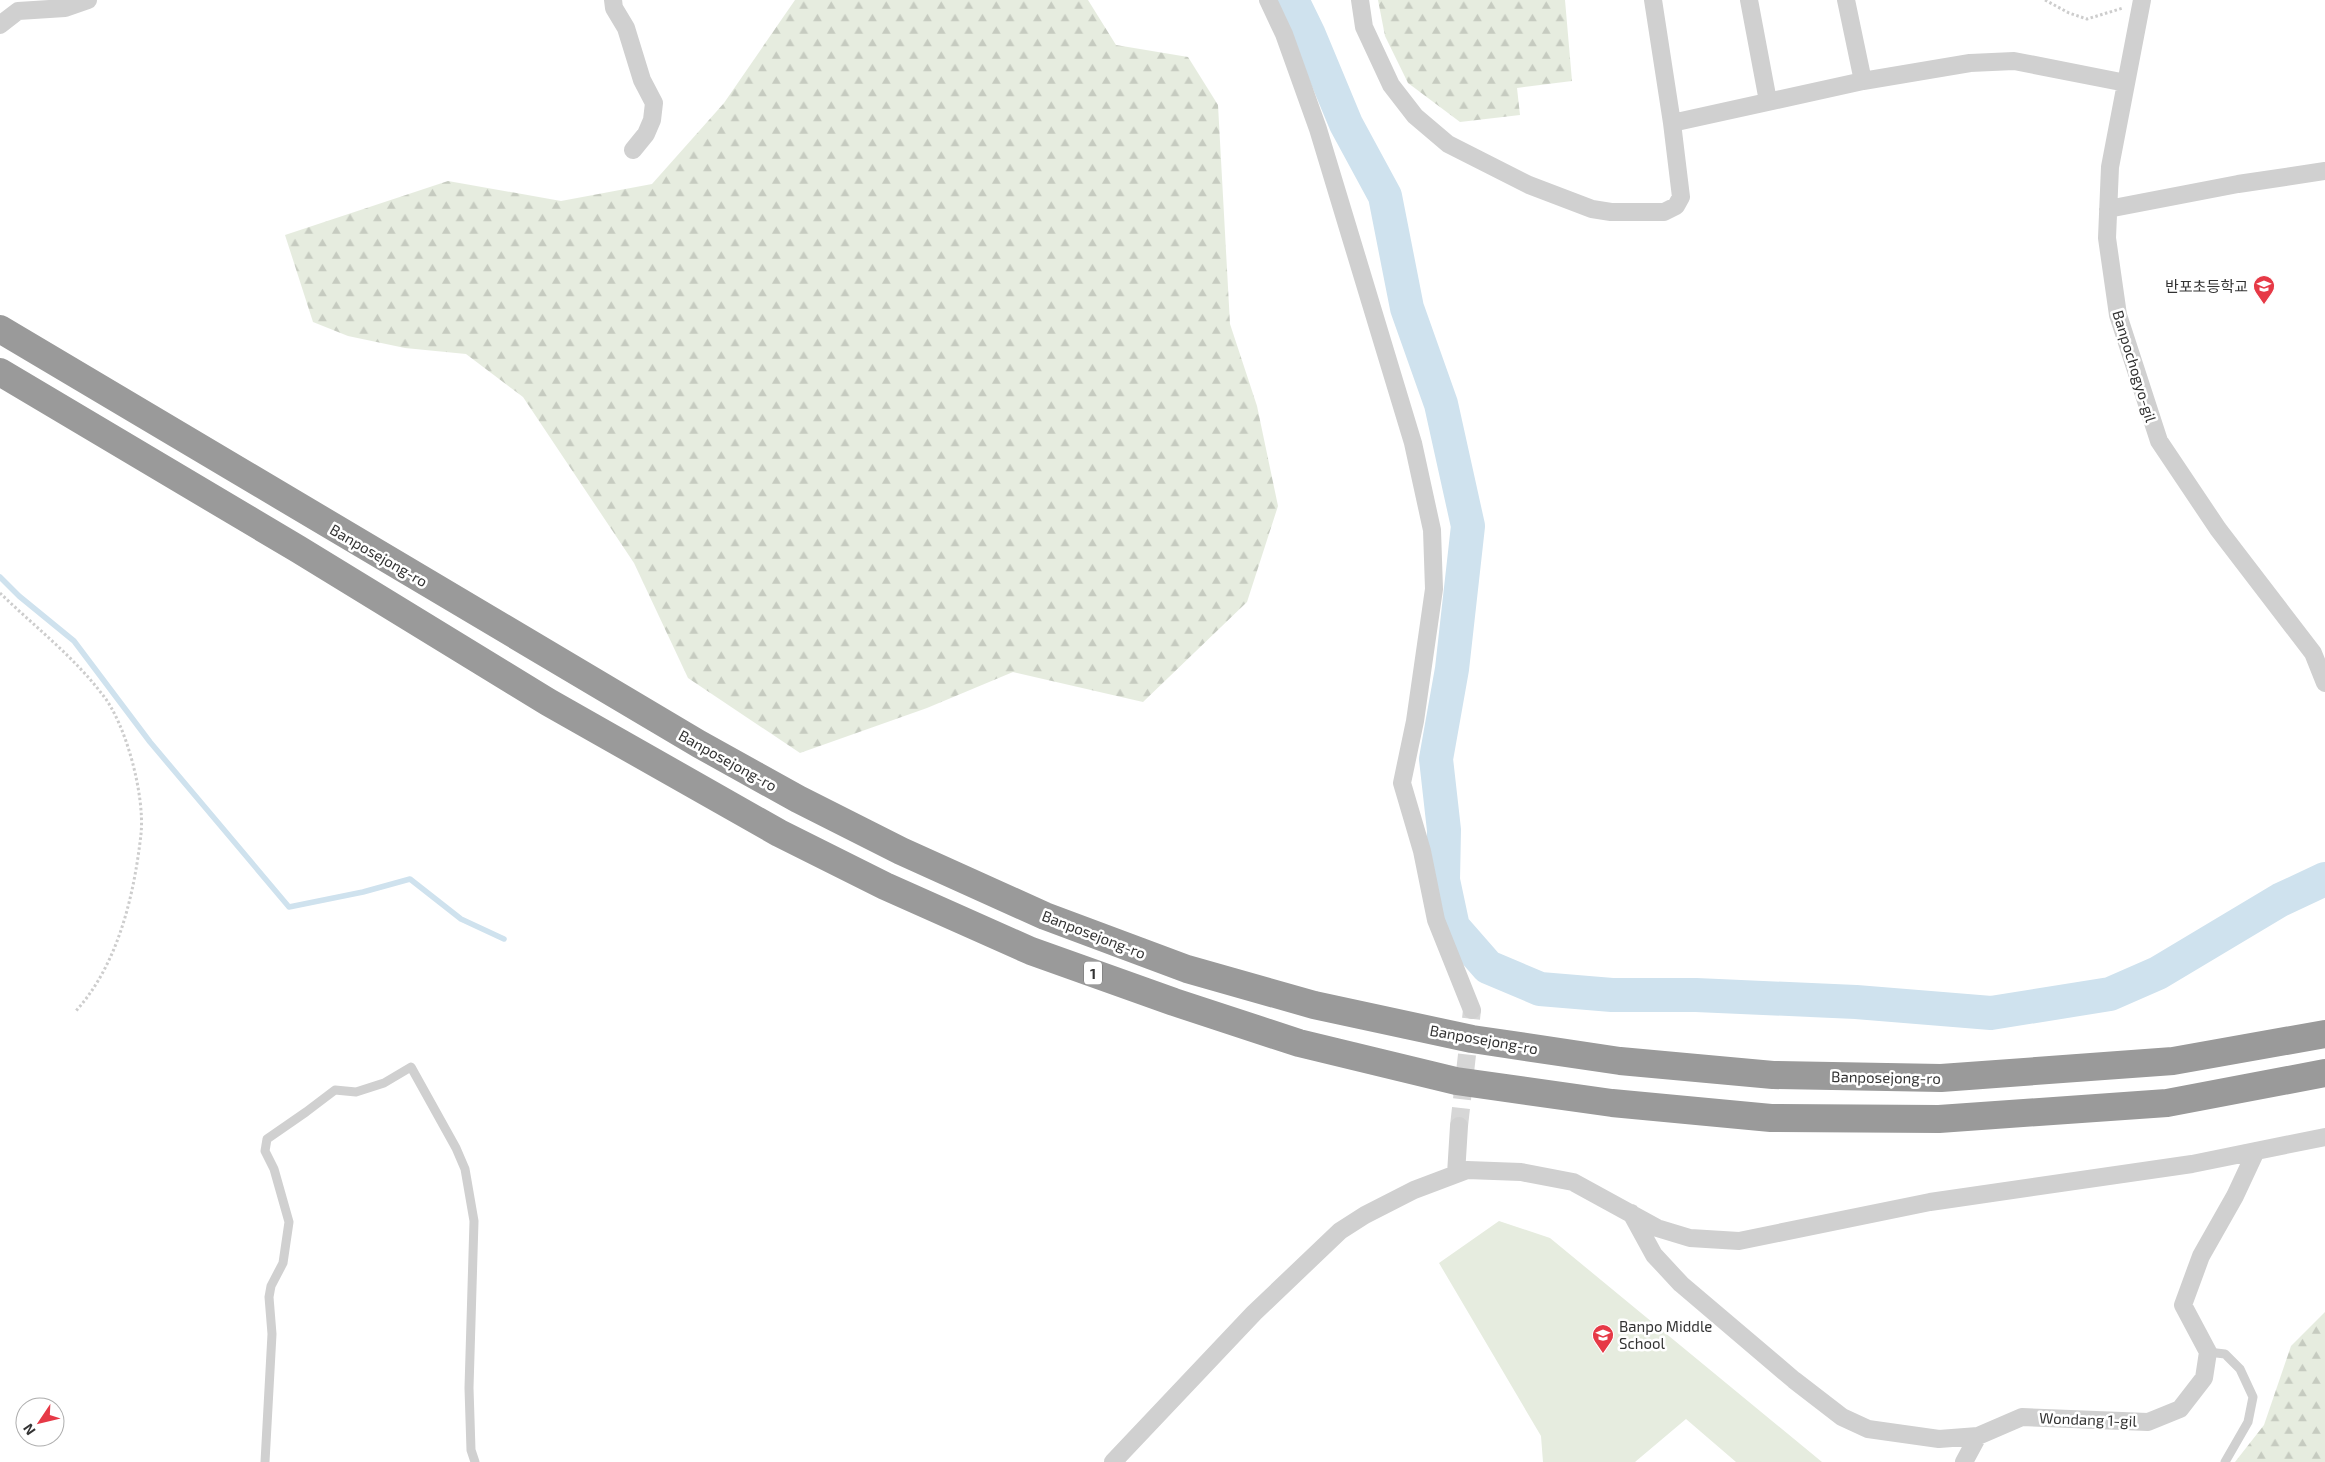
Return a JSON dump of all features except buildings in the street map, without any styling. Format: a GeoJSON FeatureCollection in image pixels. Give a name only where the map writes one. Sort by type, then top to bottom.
{"type":"FeatureCollection","features":[{"type":"Feature","properties":{"kind":"highway"},"geometry":{"type":"LineString","coordinates":[[0,322],[75,374]]}},
{"type":"Feature","properties":{"kind":"highway","name":"Banposejong-ro"},"geometry":{"type":"LineString","coordinates":[[0,329],[698,744],[798,799],[901,851],[1045,916],[1187,969],[1314,1005],[1472,1039],[1620,1060],[1774,1075],[1941,1078],[2173,1061],[2319,1035]]}},
{"type":"Feature","properties":{"kind":"highway","name":"1"},"geometry":{"type":"LineString","coordinates":[[0,372],[548,702],[779,833],[885,886],[1031,951],[1174,1002],[1299,1043],[1456,1081],[1612,1103],[1771,1118],[1939,1119],[2167,1103],[2323,1074]]}},
{"type":"Feature","properties":{"kind":"highway"},"geometry":{"type":"LineString","coordinates":[[0,378],[53,403]]}},
{"type":"Feature","properties":{"kind":"street"},"geometry":{"type":"LineString","coordinates":[[0,25],[18,11],[65,8],[88,0]]}},
{"type":"Feature","properties":{"kind":"street"},"geometry":{"type":"LineString","coordinates":[[613,0],[614,8],[626,28],[642,80],[654,103],[652,120],[646,134],[633,150]]}},
{"type":"Feature","properties":{"kind":"street"},"geometry":{"type":"LineString","coordinates":[[1268,0],[1284,34],[1318,129],[1413,443],[1432,530],[1434,589],[1415,721],[1402,783],[1422,851],[1436,920],[1472,1010]]}},
{"type":"Feature","properties":{"kind":"street"},"geometry":{"type":"LineString","coordinates":[[1360,0],[1364,27],[1391,85],[1416,116],[1448,144],[1538,188],[1592,209],[1611,212],[1664,212],[1676,206],[1681,197],[1672,123],[1653,0]]}},
{"type":"Feature","properties":{"kind":"street"},"geometry":{"type":"LineString","coordinates":[[1749,0],[1768,101]]}},
{"type":"Feature","properties":{"kind":"street"},"geometry":{"type":"LineString","coordinates":[[1846,0],[1863,81]]}},
{"type":"Feature","properties":{"kind":"street","name":"Banpochogyo-gil"},"geometry":{"type":"LineString","coordinates":[[2134,3],[2126,83],[2110,167],[2107,238],[2118,315],[2159,441],[2218,529],[2314,653],[2325,683]]}},
{"type":"Feature","properties":{"kind":"street"},"geometry":{"type":"LineString","coordinates":[[1672,123],[1863,81],[1970,63],[2014,61],[2126,83]]}},
{"type":"Feature","properties":{"kind":"street"},"geometry":{"type":"LineString","coordinates":[[2108,209],[2238,184],[2325,171]]}},
{"type":"Feature","properties":{"kind":"street"},"geometry":{"type":"LineString","coordinates":[[1456,1174],[1459,1126]]}},
{"type":"Feature","properties":{"kind":"street"},"geometry":{"type":"LineString","coordinates":[[1113,1462],[1254,1313],[1340,1231],[1365,1215],[1414,1190],[1467,1170],[1521,1172],[1573,1182],[1657,1228],[1690,1238],[1740,1241],[1930,1202],[2192,1164],[2325,1137]]}},
{"type":"Feature","properties":{"kind":"street"},"geometry":{"type":"LineString","coordinates":[[2208,1352],[2183,1305],[2201,1256],[2235,1196],[2256,1151]]}},
{"type":"Feature","properties":{"kind":"street","name":"Wondang 1-gil"},"geometry":{"type":"LineString","coordinates":[[1631,1213],[1654,1255],[1681,1284],[1794,1380],[1842,1417],[1868,1429],[1939,1440],[1978,1436],[2022,1417],[2148,1422],[2180,1409],[2204,1378],[2208,1352]]}},
{"type":"Feature","properties":{"kind":"street"},"geometry":{"type":"LineString","coordinates":[[1964,1462],[1978,1436]]}},
{"type":"Feature","properties":{"kind":"lane"},"geometry":{"type":"LineString","coordinates":[[266,1462],[272,1334],[269,1297],[271,1286],[283,1262],[289,1222],[274,1169],[265,1151],[266,1138],[335,1090],[356,1092],[384,1083],[411,1067],[456,1148],[465,1169],[474,1221],[469,1388],[471,1450],[475,1462]]}},
{"type":"Feature","properties":{"kind":"lane"},"geometry":{"type":"LineString","coordinates":[[2208,1352],[2225,1354],[2240,1370],[2253,1397],[2248,1422],[2225,1462]]}},
{"type":"Feature","properties":{"kind":"path"},"geometry":{"type":"LineString","coordinates":[[2045,0],[2069,13],[2087,19],[2134,3]]}},
{"type":"Feature","properties":{"kind":"path"},"geometry":{"type":"LineString","coordinates":[[0,593],[62,650],[103,694],[122,728],[138,788],[141,832],[129,900],[114,953],[88,998],[75,1012]]}},
{"type":"Feature","properties":{"kind":"green space"},"geometry":{"type":"Polygon","coordinates":[[[795,0],[1088,0],[1116,45],[1188,57],[1218,105],[1230,324],[1257,406],[1278,506],[1247,602],[1143,702],[1013,672],[927,708],[800,753],[688,678],[634,563],[523,397],[466,354],[405,348],[348,336],[313,322],[285,235],[448,181],[561,201],[652,184],[724,103],[795,0]]]}},
{"type":"Feature","properties":{"kind":"green space"},"geometry":{"type":"Polygon","coordinates":[[[1378,0],[1565,0],[1572,81],[1517,88],[1520,115],[1460,122],[1408,83],[1385,36],[1378,0]]]}},
{"type":"Feature","properties":{"kind":"green space","name":"Banpo Middle School"},"geometry":{"type":"Polygon","coordinates":[[[1499,1221],[1550,1238],[1822,1462],[1736,1462],[1686,1419],[1635,1462],[1543,1462],[1541,1436],[1439,1263],[1499,1221]]]}},
{"type":"Feature","properties":{"kind":"green space"},"geometry":{"type":"Polygon","coordinates":[[[2325,1312],[2325,1462],[2235,1462],[2264,1425],[2291,1346],[2325,1312]]]}},
{"type":"Feature","properties":{"kind":"waterway"},"geometry":{"type":"LineString","coordinates":[[1292,0],[1309,35],[1346,124],[1385,196],[1407,308],[1441,404],[1468,526],[1452,669],[1436,759],[1444,830],[1443,880],[1453,927],[1488,967],[1540,989],[1612,995],[1696,995],[1856,1002],[1991,1013],[2110,994],[2158,973],[2280,900],[2325,879]]}},
{"type":"Feature","properties":{"kind":"waterway"},"geometry":{"type":"LineString","coordinates":[[0,577],[19,596],[74,641],[150,742],[289,907],[363,892],[410,879],[461,919],[504,939]]}},
{"type":"Feature","properties":{"kind":"tunnel"},"geometry":{"type":"LineString","coordinates":[[1459,1126],[1472,1010]]}},
{"type":"Feature","properties":{"kind":"place","name":"반포초등학교"},"geometry":{"type":"Point","coordinates":[2264,305]}},
{"type":"Feature","properties":{"kind":"place","name":"Banpo Middle School"},"geometry":{"type":"Point","coordinates":[1603,1354]}}]}
